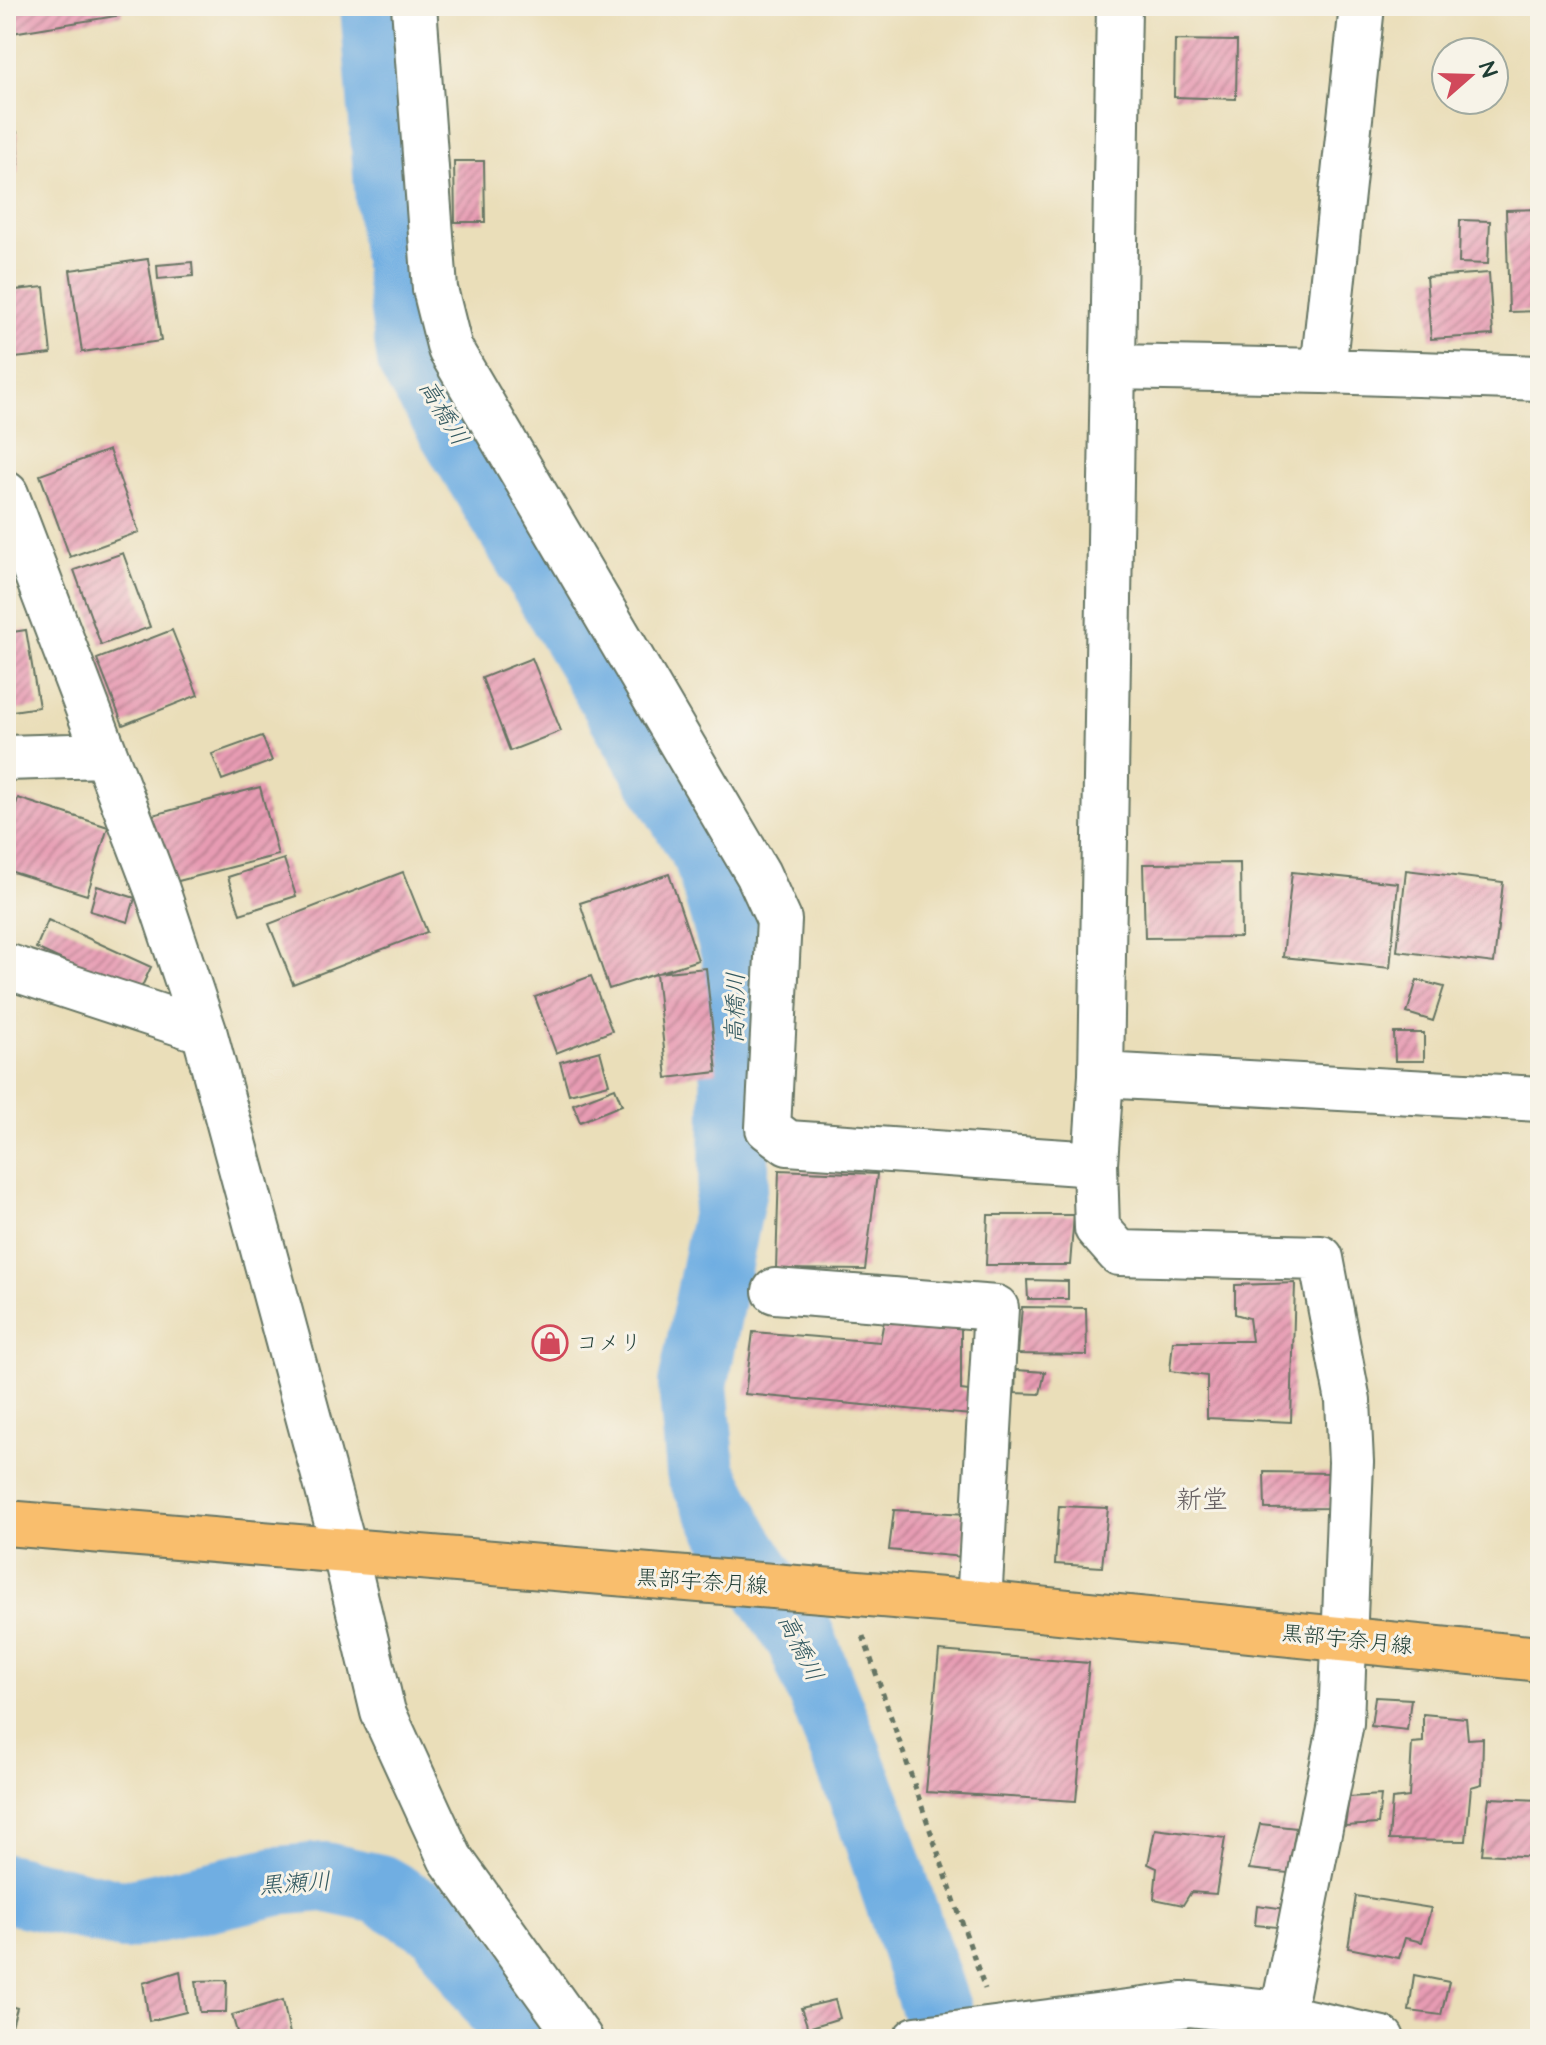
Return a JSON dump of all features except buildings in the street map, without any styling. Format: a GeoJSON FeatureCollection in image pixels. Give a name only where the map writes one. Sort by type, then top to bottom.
{"type":"FeatureCollection","features":[{"type":"Feature","properties":{"kind":"main road","name":"黒部宇奈月線"},"geometry":{"type":"LineString","coordinates":[[6,1523],[979,1603],[1540,1659]]}},
{"type":"Feature","properties":{"kind":"street"},"geometry":{"type":"LineString","coordinates":[[414,6],[435,289],[450,349],[750,861],[779,920],[768,1128],[788,1143],[1095,1164]]}},
{"type":"Feature","properties":{"kind":"street"},"geometry":{"type":"LineString","coordinates":[[1119,6],[1101,1075],[1095,1164],[1097,1228],[1119,1253],[1321,1258],[1348,1401],[1351,1462],[1341,1723],[1282,2017]]}},
{"type":"Feature","properties":{"kind":"street"},"geometry":{"type":"LineString","coordinates":[[1323,371],[1362,6]]}},
{"type":"Feature","properties":{"kind":"street"},"geometry":{"type":"LineString","coordinates":[[1113,367],[1540,378]]}},
{"type":"Feature","properties":{"kind":"street"},"geometry":{"type":"LineString","coordinates":[[6,494],[157,890],[204,1031],[344,1549],[383,1712],[450,1858],[580,2039]]}},
{"type":"Feature","properties":{"kind":"street"},"geometry":{"type":"LineString","coordinates":[[6,758],[105,755]]}},
{"type":"Feature","properties":{"kind":"street"},"geometry":{"type":"LineString","coordinates":[[6,966],[204,1031]]}},
{"type":"Feature","properties":{"kind":"street"},"geometry":{"type":"LineString","coordinates":[[1101,1075],[1540,1099]]}},
{"type":"Feature","properties":{"kind":"street"},"geometry":{"type":"LineString","coordinates":[[775,1291],[996,1308],[979,1603]]}},
{"type":"Feature","properties":{"kind":"street"},"geometry":{"type":"LineString","coordinates":[[916,2039],[989,2027],[1190,2004],[1282,2017],[1382,2039]]}},
{"type":"Feature","properties":{"kind":"path"},"geometry":{"type":"LineString","coordinates":[[848,1593],[989,2027]]}},
{"type":"Feature","properties":{"kind":"waterway","name":"高橋川"},"geometry":{"type":"LineString","coordinates":[[375,6],[390,200],[412,361],[708,856],[737,957],[734,1178],[693,1385],[701,1472],[739,1544],[801,1639],[870,1813],[946,2039]]}},
{"type":"Feature","properties":{"kind":"waterway","name":"黒瀬川"},"geometry":{"type":"LineString","coordinates":[[6,1888],[124,1915],[277,1881],[324,1877],[379,1889],[440,1925],[521,2039]]}},
{"type":"Feature","properties":{"kind":"place","name":"コメリ"},"geometry":{"type":"Point","coordinates":[550,1343]}},
{"type":"Feature","properties":{"kind":"district","name":"新堂"},"geometry":{"type":"Point","coordinates":[1202,1500]}}]}
